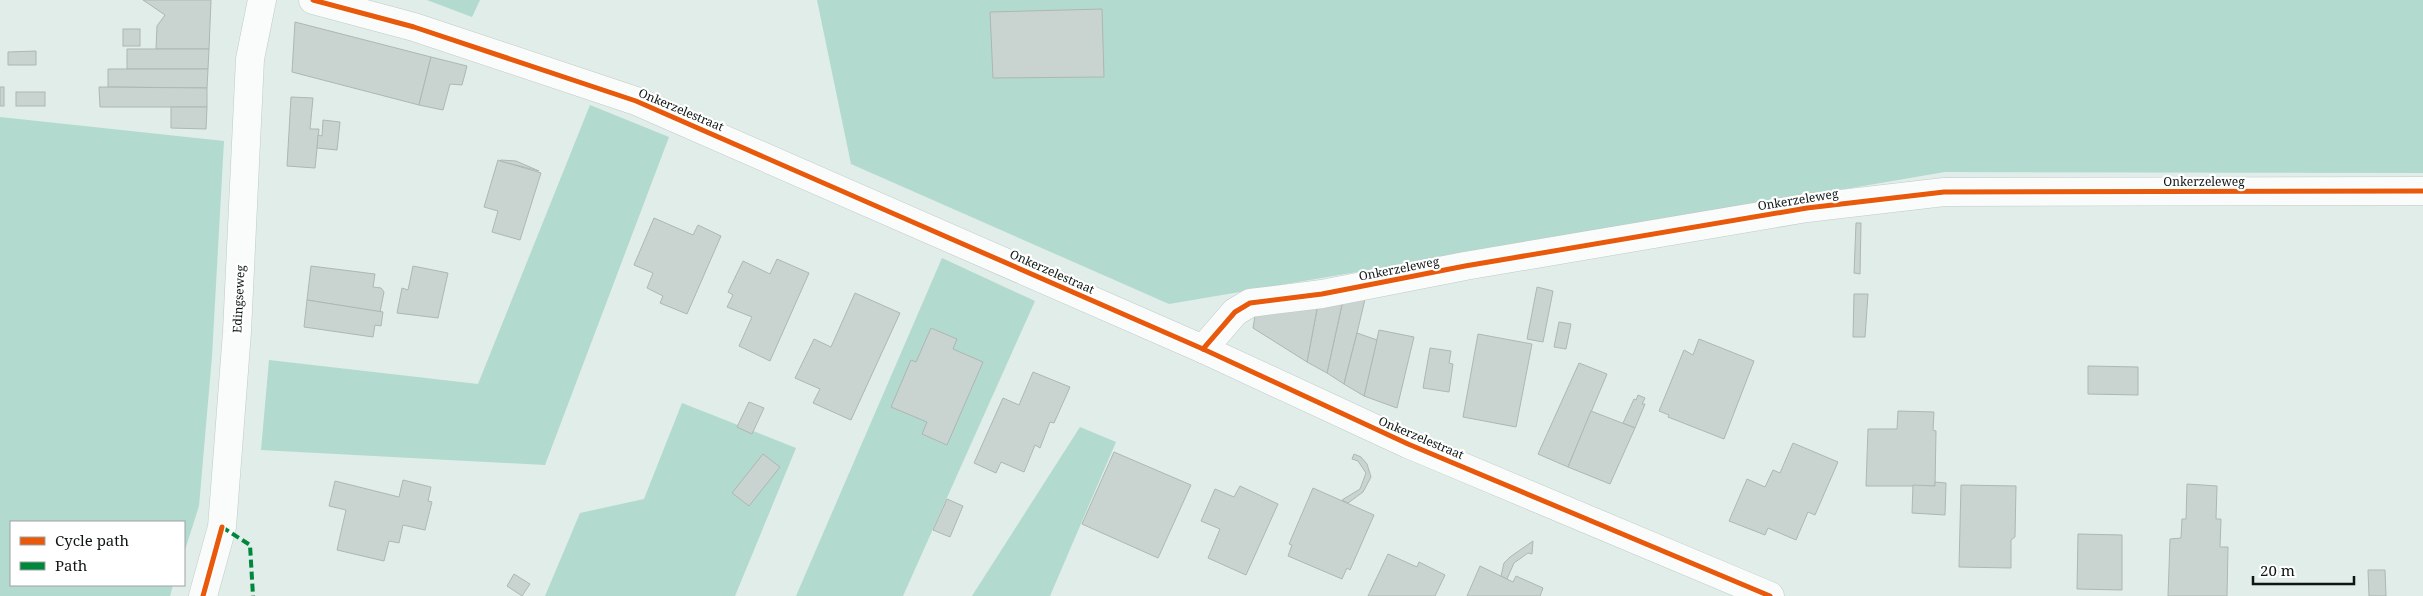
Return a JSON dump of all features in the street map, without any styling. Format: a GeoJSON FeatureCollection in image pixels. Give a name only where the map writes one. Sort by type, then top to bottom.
{"type":"FeatureCollection","features":[{"type":"Feature","properties":{"kind":"street","name":"Edingseweg"},"geometry":{"type":"LineString","coordinates":[[203,596],[222,527],[237,332],[250,59],[262,0]]}},
{"type":"Feature","properties":{"kind":"street","name":"Onkerzelestraat"},"geometry":{"type":"LineString","coordinates":[[313,0],[414,28],[636,101],[1203,349],[1408,444],[1770,596]]}},
{"type":"Feature","properties":{"kind":"street","name":"Onkerzeleweg"},"geometry":{"type":"LineString","coordinates":[[1203,349],[1235,312],[1250,304],[1322,294],[1465,266],[1807,208],[1944,192],[2423,191]]}},
{"type":"Feature","properties":{"kind":"green space"},"geometry":{"type":"Polygon","coordinates":[[[427,0],[480,0],[472,17],[427,0]]]}},
{"type":"Feature","properties":{"kind":"green space"},"geometry":{"type":"Polygon","coordinates":[[[817,0],[2423,0],[2423,173],[1945,172],[1169,304],[851,164],[817,0]]]}},
{"type":"Feature","properties":{"kind":"green space"},"geometry":{"type":"Polygon","coordinates":[[[590,105],[669,137],[545,465],[261,450],[269,360],[478,384],[590,105]]]}},
{"type":"Feature","properties":{"kind":"green space"},"geometry":{"type":"Polygon","coordinates":[[[0,117],[224,141],[212,356],[199,506],[185,550],[185,521],[10,521],[10,586],[173,586],[170,596],[0,596],[0,117]]]}},
{"type":"Feature","properties":{"kind":"green space"},"geometry":{"type":"Polygon","coordinates":[[[942,258],[1035,301],[903,596],[796,596],[942,258]]]}},
{"type":"Feature","properties":{"kind":"green space"},"geometry":{"type":"Polygon","coordinates":[[[682,403],[796,448],[735,596],[545,596],[580,513],[644,499],[682,403]]]}},
{"type":"Feature","properties":{"kind":"green space"},"geometry":{"type":"Polygon","coordinates":[[[1080,427],[1116,442],[1050,596],[972,596],[1080,427]]]}},
{"type":"Feature","properties":{"kind":"building"},"geometry":{"type":"Polygon","coordinates":[[[143,0],[211,0],[209,49],[156,49],[157,26],[165,15],[143,0]]]}},
{"type":"Feature","properties":{"kind":"building"},"geometry":{"type":"Polygon","coordinates":[[[1102,9],[1104,77],[993,78],[990,12],[1102,9]]]}},
{"type":"Feature","properties":{"kind":"building"},"geometry":{"type":"Polygon","coordinates":[[[295,22],[431,57],[419,105],[292,72],[295,22]]]}},
{"type":"Feature","properties":{"kind":"building"},"geometry":{"type":"Polygon","coordinates":[[[123,29],[140,29],[140,46],[123,46],[123,29]]]}},
{"type":"Feature","properties":{"kind":"building"},"geometry":{"type":"Polygon","coordinates":[[[127,49],[209,49],[208,69],[127,69],[127,49]]]}},
{"type":"Feature","properties":{"kind":"building"},"geometry":{"type":"Polygon","coordinates":[[[36,51],[36,65],[8,65],[8,52],[36,51]]]}},
{"type":"Feature","properties":{"kind":"building"},"geometry":{"type":"Polygon","coordinates":[[[431,57],[467,66],[462,85],[450,84],[443,110],[419,105],[431,57]]]}},
{"type":"Feature","properties":{"kind":"building"},"geometry":{"type":"Polygon","coordinates":[[[108,69],[208,69],[207,88],[108,87],[108,69]]]}},
{"type":"Feature","properties":{"kind":"building"},"geometry":{"type":"Polygon","coordinates":[[[0,87],[4,87],[4,106],[0,106],[0,87]]]}},
{"type":"Feature","properties":{"kind":"building"},"geometry":{"type":"Polygon","coordinates":[[[99,87],[207,88],[207,107],[100,107],[99,87]]]}},
{"type":"Feature","properties":{"kind":"building"},"geometry":{"type":"Polygon","coordinates":[[[16,92],[45,92],[45,106],[16,106],[16,92]]]}},
{"type":"Feature","properties":{"kind":"building"},"geometry":{"type":"Polygon","coordinates":[[[291,97],[313,98],[310,129],[319,129],[315,168],[287,166],[291,97]]]}},
{"type":"Feature","properties":{"kind":"building"},"geometry":{"type":"Polygon","coordinates":[[[171,107],[207,107],[206,129],[171,128],[171,107]]]}},
{"type":"Feature","properties":{"kind":"building"},"geometry":{"type":"Polygon","coordinates":[[[323,120],[340,122],[337,150],[317,148],[318,135],[322,136],[323,120]]]}},
{"type":"Feature","properties":{"kind":"building"},"geometry":{"type":"Polygon","coordinates":[[[498,160],[541,173],[520,240],[492,232],[498,211],[484,207],[498,160]]]}},
{"type":"Feature","properties":{"kind":"building"},"geometry":{"type":"Polygon","coordinates":[[[500,161],[516,161],[539,171],[500,161]]]}},
{"type":"Feature","properties":{"kind":"building"},"geometry":{"type":"Polygon","coordinates":[[[654,218],[693,235],[698,225],[721,236],[687,314],[660,303],[663,296],[647,288],[653,273],[634,265],[654,218]]]}},
{"type":"Feature","properties":{"kind":"building"},"geometry":{"type":"Polygon","coordinates":[[[1856,223],[1861,223],[1860,274],[1854,273],[1856,223]]]}},
{"type":"Feature","properties":{"kind":"building"},"geometry":{"type":"Polygon","coordinates":[[[777,259],[809,273],[770,361],[739,346],[752,317],[727,307],[733,295],[728,292],[743,261],[770,274],[777,259]]]}},
{"type":"Feature","properties":{"kind":"building"},"geometry":{"type":"Polygon","coordinates":[[[311,266],[375,274],[373,287],[381,288],[384,292],[380,312],[307,300],[311,266]]]}},
{"type":"Feature","properties":{"kind":"building"},"geometry":{"type":"Polygon","coordinates":[[[413,266],[448,273],[438,318],[397,313],[402,288],[408,290],[413,266]]]}},
{"type":"Feature","properties":{"kind":"building"},"geometry":{"type":"Polygon","coordinates":[[[1537,287],[1553,291],[1543,342],[1527,339],[1537,287]]]}},
{"type":"Feature","properties":{"kind":"building"},"geometry":{"type":"Polygon","coordinates":[[[855,293],[900,313],[851,420],[813,403],[820,389],[795,378],[814,339],[831,347],[855,293]]]}},
{"type":"Feature","properties":{"kind":"building"},"geometry":{"type":"Polygon","coordinates":[[[1854,294],[1868,294],[1865,337],[1853,337],[1854,294]]]}},
{"type":"Feature","properties":{"kind":"building"},"geometry":{"type":"Polygon","coordinates":[[[1366,295],[1344,384],[1327,373],[1343,300],[1366,295]]]}},
{"type":"Feature","properties":{"kind":"building"},"geometry":{"type":"Polygon","coordinates":[[[307,300],[383,312],[381,326],[375,325],[373,337],[304,327],[307,300]]]}},
{"type":"Feature","properties":{"kind":"building"},"geometry":{"type":"Polygon","coordinates":[[[1343,300],[1327,373],[1307,362],[1318,304],[1343,300]]]}},
{"type":"Feature","properties":{"kind":"building"},"geometry":{"type":"Polygon","coordinates":[[[1318,304],[1307,362],[1253,328],[1255,316],[1318,304]]]}},
{"type":"Feature","properties":{"kind":"building"},"geometry":{"type":"Polygon","coordinates":[[[1559,322],[1571,324],[1566,349],[1554,347],[1559,322]]]}},
{"type":"Feature","properties":{"kind":"building"},"geometry":{"type":"Polygon","coordinates":[[[931,328],[957,339],[953,349],[983,362],[947,445],[922,434],[927,422],[891,407],[911,360],[916,362],[931,328]]]}},
{"type":"Feature","properties":{"kind":"building"},"geometry":{"type":"Polygon","coordinates":[[[1379,330],[1414,337],[1397,408],[1364,396],[1379,330]]]}},
{"type":"Feature","properties":{"kind":"building"},"geometry":{"type":"Polygon","coordinates":[[[1357,333],[1377,340],[1364,396],[1344,384],[1357,333]]]}},
{"type":"Feature","properties":{"kind":"building"},"geometry":{"type":"Polygon","coordinates":[[[1478,334],[1532,344],[1516,427],[1463,417],[1478,334]]]}},
{"type":"Feature","properties":{"kind":"building"},"geometry":{"type":"Polygon","coordinates":[[[1699,339],[1754,361],[1724,439],[1668,417],[1669,415],[1659,411],[1684,350],[1693,355],[1699,339]]]}},
{"type":"Feature","properties":{"kind":"building"},"geometry":{"type":"Polygon","coordinates":[[[1430,348],[1451,351],[1449,363],[1453,364],[1449,392],[1423,388],[1430,348]]]}},
{"type":"Feature","properties":{"kind":"building"},"geometry":{"type":"Polygon","coordinates":[[[1579,363],[1607,374],[1568,467],[1538,454],[1579,363]]]}},
{"type":"Feature","properties":{"kind":"building"},"geometry":{"type":"Polygon","coordinates":[[[2088,366],[2138,367],[2138,395],[2088,394],[2088,366]]]}},
{"type":"Feature","properties":{"kind":"building"},"geometry":{"type":"Polygon","coordinates":[[[1033,372],[1070,387],[1054,423],[1050,422],[1040,448],[1035,445],[1024,472],[1001,462],[996,473],[974,463],[1003,398],[1019,405],[1033,372]]]}},
{"type":"Feature","properties":{"kind":"building"},"geometry":{"type":"Polygon","coordinates":[[[1638,395],[1645,398],[1642,404],[1645,404],[1635,428],[1623,423],[1634,399],[1636,400],[1638,395]]]}},
{"type":"Feature","properties":{"kind":"building"},"geometry":{"type":"Polygon","coordinates":[[[749,402],[764,408],[752,434],[737,427],[749,402]]]}},
{"type":"Feature","properties":{"kind":"building"},"geometry":{"type":"Polygon","coordinates":[[[1591,411],[1635,428],[1610,484],[1568,467],[1591,411]]]}},
{"type":"Feature","properties":{"kind":"building"},"geometry":{"type":"Polygon","coordinates":[[[1898,411],[1934,412],[1933,430],[1936,431],[1935,486],[1866,486],[1868,429],[1897,429],[1898,411]]]}},
{"type":"Feature","properties":{"kind":"building"},"geometry":{"type":"Polygon","coordinates":[[[1793,443],[1838,462],[1815,515],[1808,512],[1796,540],[1768,528],[1765,535],[1729,521],[1747,479],[1765,487],[1773,470],[1780,473],[1793,443]]]}},
{"type":"Feature","properties":{"kind":"building"},"geometry":{"type":"Polygon","coordinates":[[[1114,452],[1191,485],[1158,558],[1082,524],[1114,452]]]}},
{"type":"Feature","properties":{"kind":"building"},"geometry":{"type":"Polygon","coordinates":[[[763,454],[780,467],[749,506],[732,493],[763,454]]]}},
{"type":"Feature","properties":{"kind":"building"},"geometry":{"type":"Polygon","coordinates":[[[1354,454],[1361,457],[1367,464],[1371,477],[1363,492],[1348,503],[1342,500],[1360,489],[1366,473],[1358,461],[1352,459],[1354,454]]]}},
{"type":"Feature","properties":{"kind":"building"},"geometry":{"type":"Polygon","coordinates":[[[403,480],[431,487],[428,501],[432,502],[425,530],[403,525],[399,543],[389,541],[384,561],[337,550],[346,510],[329,506],[335,481],[399,497],[403,480]]]}},
{"type":"Feature","properties":{"kind":"building"},"geometry":{"type":"Polygon","coordinates":[[[1935,482],[1946,483],[1945,515],[1912,513],[1913,485],[1935,486],[1935,482]]]}},
{"type":"Feature","properties":{"kind":"building"},"geometry":{"type":"Polygon","coordinates":[[[2187,484],[2217,486],[2216,519],[2221,519],[2220,547],[2228,547],[2227,596],[2168,596],[2170,539],[2181,538],[2182,519],[2186,519],[2187,484]]]}},
{"type":"Feature","properties":{"kind":"building"},"geometry":{"type":"Polygon","coordinates":[[[1961,485],[2016,486],[2015,537],[2011,540],[2011,568],[1959,567],[1961,485]]]}},
{"type":"Feature","properties":{"kind":"building"},"geometry":{"type":"Polygon","coordinates":[[[1240,486],[1278,504],[1246,575],[1208,558],[1220,529],[1201,521],[1215,489],[1234,497],[1240,486]]]}},
{"type":"Feature","properties":{"kind":"building"},"geometry":{"type":"Polygon","coordinates":[[[1313,488],[1374,515],[1350,570],[1347,568],[1342,579],[1288,556],[1292,545],[1289,544],[1313,488]]]}},
{"type":"Feature","properties":{"kind":"building"},"geometry":{"type":"Polygon","coordinates":[[[947,499],[963,506],[950,537],[933,530],[947,499]]]}},
{"type":"Feature","properties":{"kind":"building"},"geometry":{"type":"Polygon","coordinates":[[[2078,534],[2122,535],[2122,590],[2077,589],[2078,534]]]}},
{"type":"Feature","properties":{"kind":"building"},"geometry":{"type":"Polygon","coordinates":[[[1533,541],[1532,554],[1528,553],[1514,563],[1507,579],[1501,576],[1504,563],[1533,541]]]}},
{"type":"Feature","properties":{"kind":"building"},"geometry":{"type":"Polygon","coordinates":[[[1388,554],[1417,567],[1419,562],[1445,575],[1435,596],[1368,596],[1388,554]]]}},
{"type":"Feature","properties":{"kind":"building"},"geometry":{"type":"Polygon","coordinates":[[[1480,566],[1513,582],[1516,576],[1543,588],[1540,596],[1467,596],[1480,566]]]}},
{"type":"Feature","properties":{"kind":"building"},"geometry":{"type":"Polygon","coordinates":[[[2368,570],[2385,570],[2386,596],[2369,596],[2368,570]]]}},
{"type":"Feature","properties":{"kind":"building"},"geometry":{"type":"Polygon","coordinates":[[[514,574],[530,584],[522,596],[507,586],[514,574]]]}},
{"type":"Feature","properties":{"kind":"marked path"},"geometry":{"type":"LineString","coordinates":[[222,527],[250,545],[253,596]]}},
{"type":"Feature","properties":{"kind":"cycle path"},"geometry":{"type":"LineString","coordinates":[[313,0],[414,27],[636,101],[1203,349],[1408,444],[1770,596]]}},
{"type":"Feature","properties":{"kind":"cycle path"},"geometry":{"type":"LineString","coordinates":[[1203,349],[1235,312],[1250,303],[1322,294],[1465,266],[1807,208],[1944,192],[2423,191]]}},
{"type":"Feature","properties":{"kind":"cycle path"},"geometry":{"type":"LineString","coordinates":[[203,596],[222,527]]}}]}
